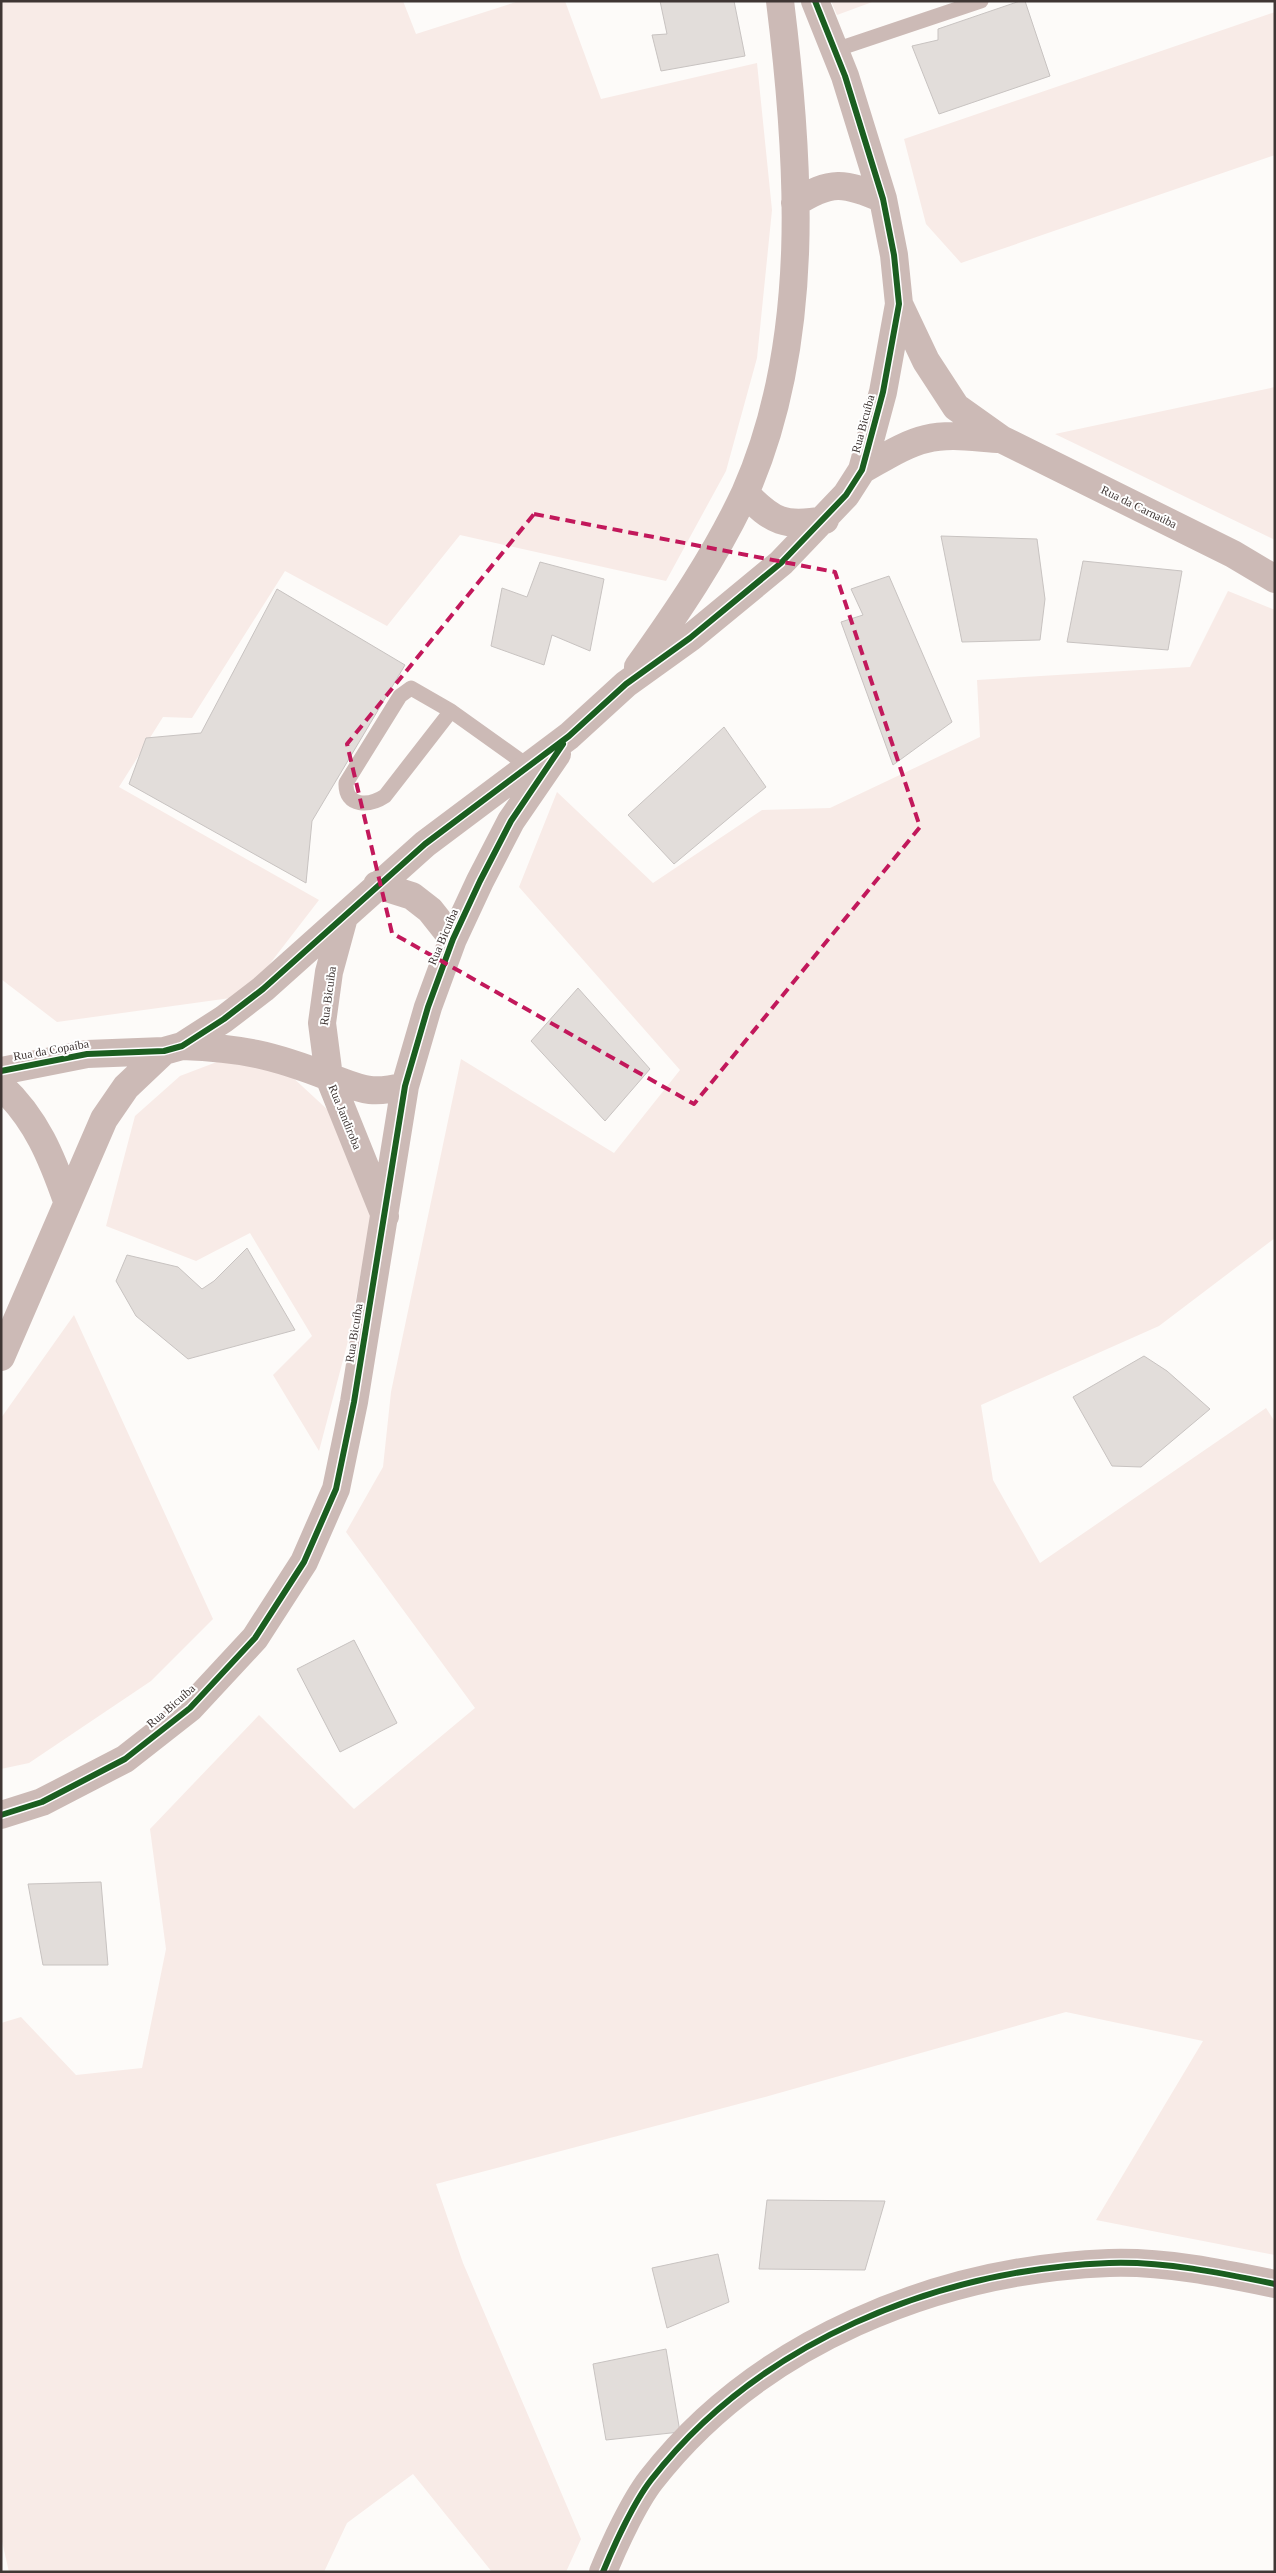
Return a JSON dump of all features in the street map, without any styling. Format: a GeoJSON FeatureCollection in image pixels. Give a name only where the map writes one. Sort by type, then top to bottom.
{"type":"FeatureCollection","features":[{"type":"Feature","properties":{"kind":"street","name":"Rua Bicuíba"},"geometry":{"type":"LineString","coordinates":[[626,684],[709,562],[745,492],[778,397],[794,273],[795,203],[792,93],[780,1]]}},
{"type":"Feature","properties":{"kind":"street","name":"Rua Bicuíba"},"geometry":{"type":"LineString","coordinates":[[173,1049],[263,989],[425,844],[569,736],[626,684],[690,638],[773,570],[825,520],[846,495],[862,470],[883,392],[898,304],[894,255],[883,199],[868,146],[835,50],[815,1]]}},
{"type":"Feature","properties":{"kind":"street"},"geometry":{"type":"LineString","coordinates":[[795,203],[816,189],[837,185],[858,188],[883,199]]}},
{"type":"Feature","properties":{"kind":"street","name":"Rua da Carnaúba"},"geometry":{"type":"LineString","coordinates":[[898,304],[942,389],[956,407],[1001,439],[1233,554],[1275,579]]}},
{"type":"Feature","properties":{"kind":"street","name":"Rua da Carnaúba"},"geometry":{"type":"LineString","coordinates":[[862,470],[903,448],[926,439],[952,436],[1001,439]]}},
{"type":"Feature","properties":{"kind":"street"},"geometry":{"type":"LineString","coordinates":[[745,492],[764,512],[782,521],[800,524],[825,520]]}},
{"type":"Feature","properties":{"kind":"street","name":"Rua Bicuíba"},"geometry":{"type":"LineString","coordinates":[[1,1815],[42,1802],[125,1759],[190,1708],[255,1638],[304,1562],[336,1489],[354,1402],[405,1086],[428,1008],[453,939],[511,821],[569,736]]}},
{"type":"Feature","properties":{"kind":"street"},"geometry":{"type":"LineString","coordinates":[[377,885],[412,896],[430,910],[453,939]]}},
{"type":"Feature","properties":{"kind":"street","name":"Rua Bicuiba"},"geometry":{"type":"LineString","coordinates":[[329,1077],[322,1023],[329,972],[344,917]]}},
{"type":"Feature","properties":{"kind":"street","name":"Rua Jandiroba"},"geometry":{"type":"LineString","coordinates":[[173,1049],[229,1048],[262,1053],[329,1077],[385,1216]]}},
{"type":"Feature","properties":{"kind":"street"},"geometry":{"type":"LineString","coordinates":[[1,1357],[104,1119],[126,1087],[173,1049]]}},
{"type":"Feature","properties":{"kind":"street","name":"Rua da Copaíba"},"geometry":{"type":"LineString","coordinates":[[1,1071],[86,1054],[173,1049]]}},
{"type":"Feature","properties":{"kind":"street"},"geometry":{"type":"LineString","coordinates":[[329,1077],[367,1090],[382,1092],[405,1086]]}},
{"type":"Feature","properties":{"kind":"street"},"geometry":{"type":"LineString","coordinates":[[1,1086],[15,1099],[37,1128],[52,1159],[67,1201]]}},
{"type":"Feature","properties":{"kind":"street"},"geometry":{"type":"LineString","coordinates":[[610,2564],[650,2481],[701,2424],[779,2363],[846,2326],[951,2287],[1034,2272],[1110,2263],[1204,2270],[1275,2284]]}},
{"type":"Feature","properties":{"kind":"lane"},"geometry":{"type":"LineString","coordinates":[[835,50],[981,1]]}},
{"type":"Feature","properties":{"kind":"lane"},"geometry":{"type":"LineString","coordinates":[[452,711],[385,796],[365,804],[353,801],[349,796],[346,783],[403,693],[414,688],[452,711],[528,766]]}},
{"type":"Feature","properties":{"kind":"highlighted area"},"geometry":{"type":"Polygon","coordinates":[[[534,514],[835,572],[920,827],[694,1104],[392,933],[347,744],[534,514]]]}},
{"type":"Feature","properties":{"kind":"shaded area"},"geometry":{"type":"Polygon","coordinates":[[[1,1],[403,1],[416,34],[519,1],[565,1],[601,99],[757,63],[772,210],[757,358],[726,471],[666,581],[460,535],[387,626],[285,571],[192,718],[163,717],[119,787],[319,900],[245,996],[57,1022],[1,979],[1,1]]]}},
{"type":"Feature","properties":{"kind":"shaded area"},"geometry":{"type":"Polygon","coordinates":[[[831,1],[875,1],[837,15],[831,1]]]}},
{"type":"Feature","properties":{"kind":"shaded area"},"geometry":{"type":"Polygon","coordinates":[[[1275,12],[1275,155],[961,263],[926,224],[904,139],[1275,12]]]}},
{"type":"Feature","properties":{"kind":"shaded area"},"geometry":{"type":"Polygon","coordinates":[[[1275,387],[1275,540],[1055,434],[1275,387]]]}},
{"type":"Feature","properties":{"kind":"shaded area"},"geometry":{"type":"Polygon","coordinates":[[[1228,591],[1275,610],[1275,1238],[1159,1326],[981,1405],[993,1480],[1040,1563],[1266,1408],[1275,1422],[1275,2255],[1096,2220],[1203,2041],[1066,2012],[765,2097],[436,2184],[463,2263],[581,2539],[566,2572],[492,2572],[413,2474],[347,2523],[324,2572],[9,2572],[1,2537],[1,2023],[21,2017],[76,2075],[142,2068],[166,1949],[150,1829],[259,1715],[354,1809],[475,1708],[346,1532],[383,1467],[391,1392],[461,1059],[614,1153],[680,1070],[519,887],[557,792],[653,883],[762,810],[830,808],[980,737],[977,680],[1190,667],[1228,591]]]}},
{"type":"Feature","properties":{"kind":"shaded area"},"geometry":{"type":"Polygon","coordinates":[[[222,1060],[289,1074],[342,1123],[374,1205],[347,1345],[319,1451],[273,1375],[312,1336],[250,1233],[196,1261],[106,1226],[135,1116],[180,1076],[222,1060]]]}},
{"type":"Feature","properties":{"kind":"shaded area"},"geometry":{"type":"Polygon","coordinates":[[[74,1315],[213,1619],[151,1681],[29,1763],[1,1769],[1,1418],[74,1315]]]}},
{"type":"Feature","properties":{"kind":"building"},"geometry":{"type":"Polygon","coordinates":[[[660,1],[734,1],[745,56],[661,71],[652,35],[667,34],[660,1]]]}},
{"type":"Feature","properties":{"kind":"building"},"geometry":{"type":"Polygon","coordinates":[[[1020,1],[1025,1],[1050,76],[939,114],[912,46],[938,40],[938,29],[1020,1]]]}},
{"type":"Feature","properties":{"kind":"building"},"geometry":{"type":"Polygon","coordinates":[[[941,536],[1037,539],[1045,599],[1040,640],[962,642],[941,536]]]}},
{"type":"Feature","properties":{"kind":"building"},"geometry":{"type":"Polygon","coordinates":[[[1083,561],[1182,571],[1168,650],[1067,642],[1083,561]]]}},
{"type":"Feature","properties":{"kind":"building"},"geometry":{"type":"Polygon","coordinates":[[[540,562],[604,579],[590,651],[552,635],[544,665],[491,646],[502,588],[527,597],[540,562]]]}},
{"type":"Feature","properties":{"kind":"building"},"geometry":{"type":"Polygon","coordinates":[[[889,576],[952,722],[893,765],[841,622],[863,615],[851,589],[889,576]]]}},
{"type":"Feature","properties":{"kind":"building"},"geometry":{"type":"Polygon","coordinates":[[[277,589],[405,665],[312,821],[306,883],[129,784],[146,738],[201,733],[277,589]]]}},
{"type":"Feature","properties":{"kind":"building"},"geometry":{"type":"Polygon","coordinates":[[[724,727],[766,787],[674,864],[628,815],[724,727]]]}},
{"type":"Feature","properties":{"kind":"building"},"geometry":{"type":"Polygon","coordinates":[[[578,988],[650,1069],[605,1121],[531,1041],[578,988]]]}},
{"type":"Feature","properties":{"kind":"building"},"geometry":{"type":"Polygon","coordinates":[[[247,1248],[295,1330],[188,1359],[136,1316],[116,1281],[127,1255],[178,1267],[202,1289],[214,1281],[247,1248]]]}},
{"type":"Feature","properties":{"kind":"building"},"geometry":{"type":"Polygon","coordinates":[[[1144,1356],[1167,1371],[1210,1409],[1141,1467],[1112,1466],[1073,1397],[1144,1356]]]}},
{"type":"Feature","properties":{"kind":"building"},"geometry":{"type":"Polygon","coordinates":[[[354,1640],[397,1723],[340,1752],[297,1669],[354,1640]]]}},
{"type":"Feature","properties":{"kind":"building"},"geometry":{"type":"Polygon","coordinates":[[[101,1882],[108,1965],[43,1965],[28,1884],[101,1882]]]}},
{"type":"Feature","properties":{"kind":"building"},"geometry":{"type":"Polygon","coordinates":[[[767,2200],[885,2201],[865,2270],[759,2269],[767,2200]]]}},
{"type":"Feature","properties":{"kind":"building"},"geometry":{"type":"Polygon","coordinates":[[[718,2254],[729,2302],[667,2328],[652,2268],[718,2254]]]}},
{"type":"Feature","properties":{"kind":"building"},"geometry":{"type":"Polygon","coordinates":[[[666,2349],[680,2432],[606,2440],[593,2364],[666,2349]]]}},
{"type":"Feature","properties":{"kind":"cycle path"},"geometry":{"type":"LineString","coordinates":[[1,1071],[87,1054],[164,1051],[182,1046],[224,1019],[263,989],[425,844],[569,736],[626,684],[690,638],[781,563],[846,495],[862,470],[883,392],[899,304],[894,255],[883,199],[845,76],[815,1]]}},
{"type":"Feature","properties":{"kind":"cycle path"},"geometry":{"type":"LineString","coordinates":[[1,1815],[42,1802],[125,1759],[190,1708],[255,1638],[304,1562],[336,1489],[354,1402],[405,1086],[428,1007],[453,939],[480,881],[511,821],[563,744]]}},
{"type":"Feature","properties":{"kind":"cycle path"},"geometry":{"type":"LineString","coordinates":[[603,2572],[625,2524],[645,2489],[694,2431],[744,2389],[798,2353],[856,2322],[917,2298],[980,2280],[1044,2269],[1109,2263],[1171,2266],[1275,2284]]}}]}
